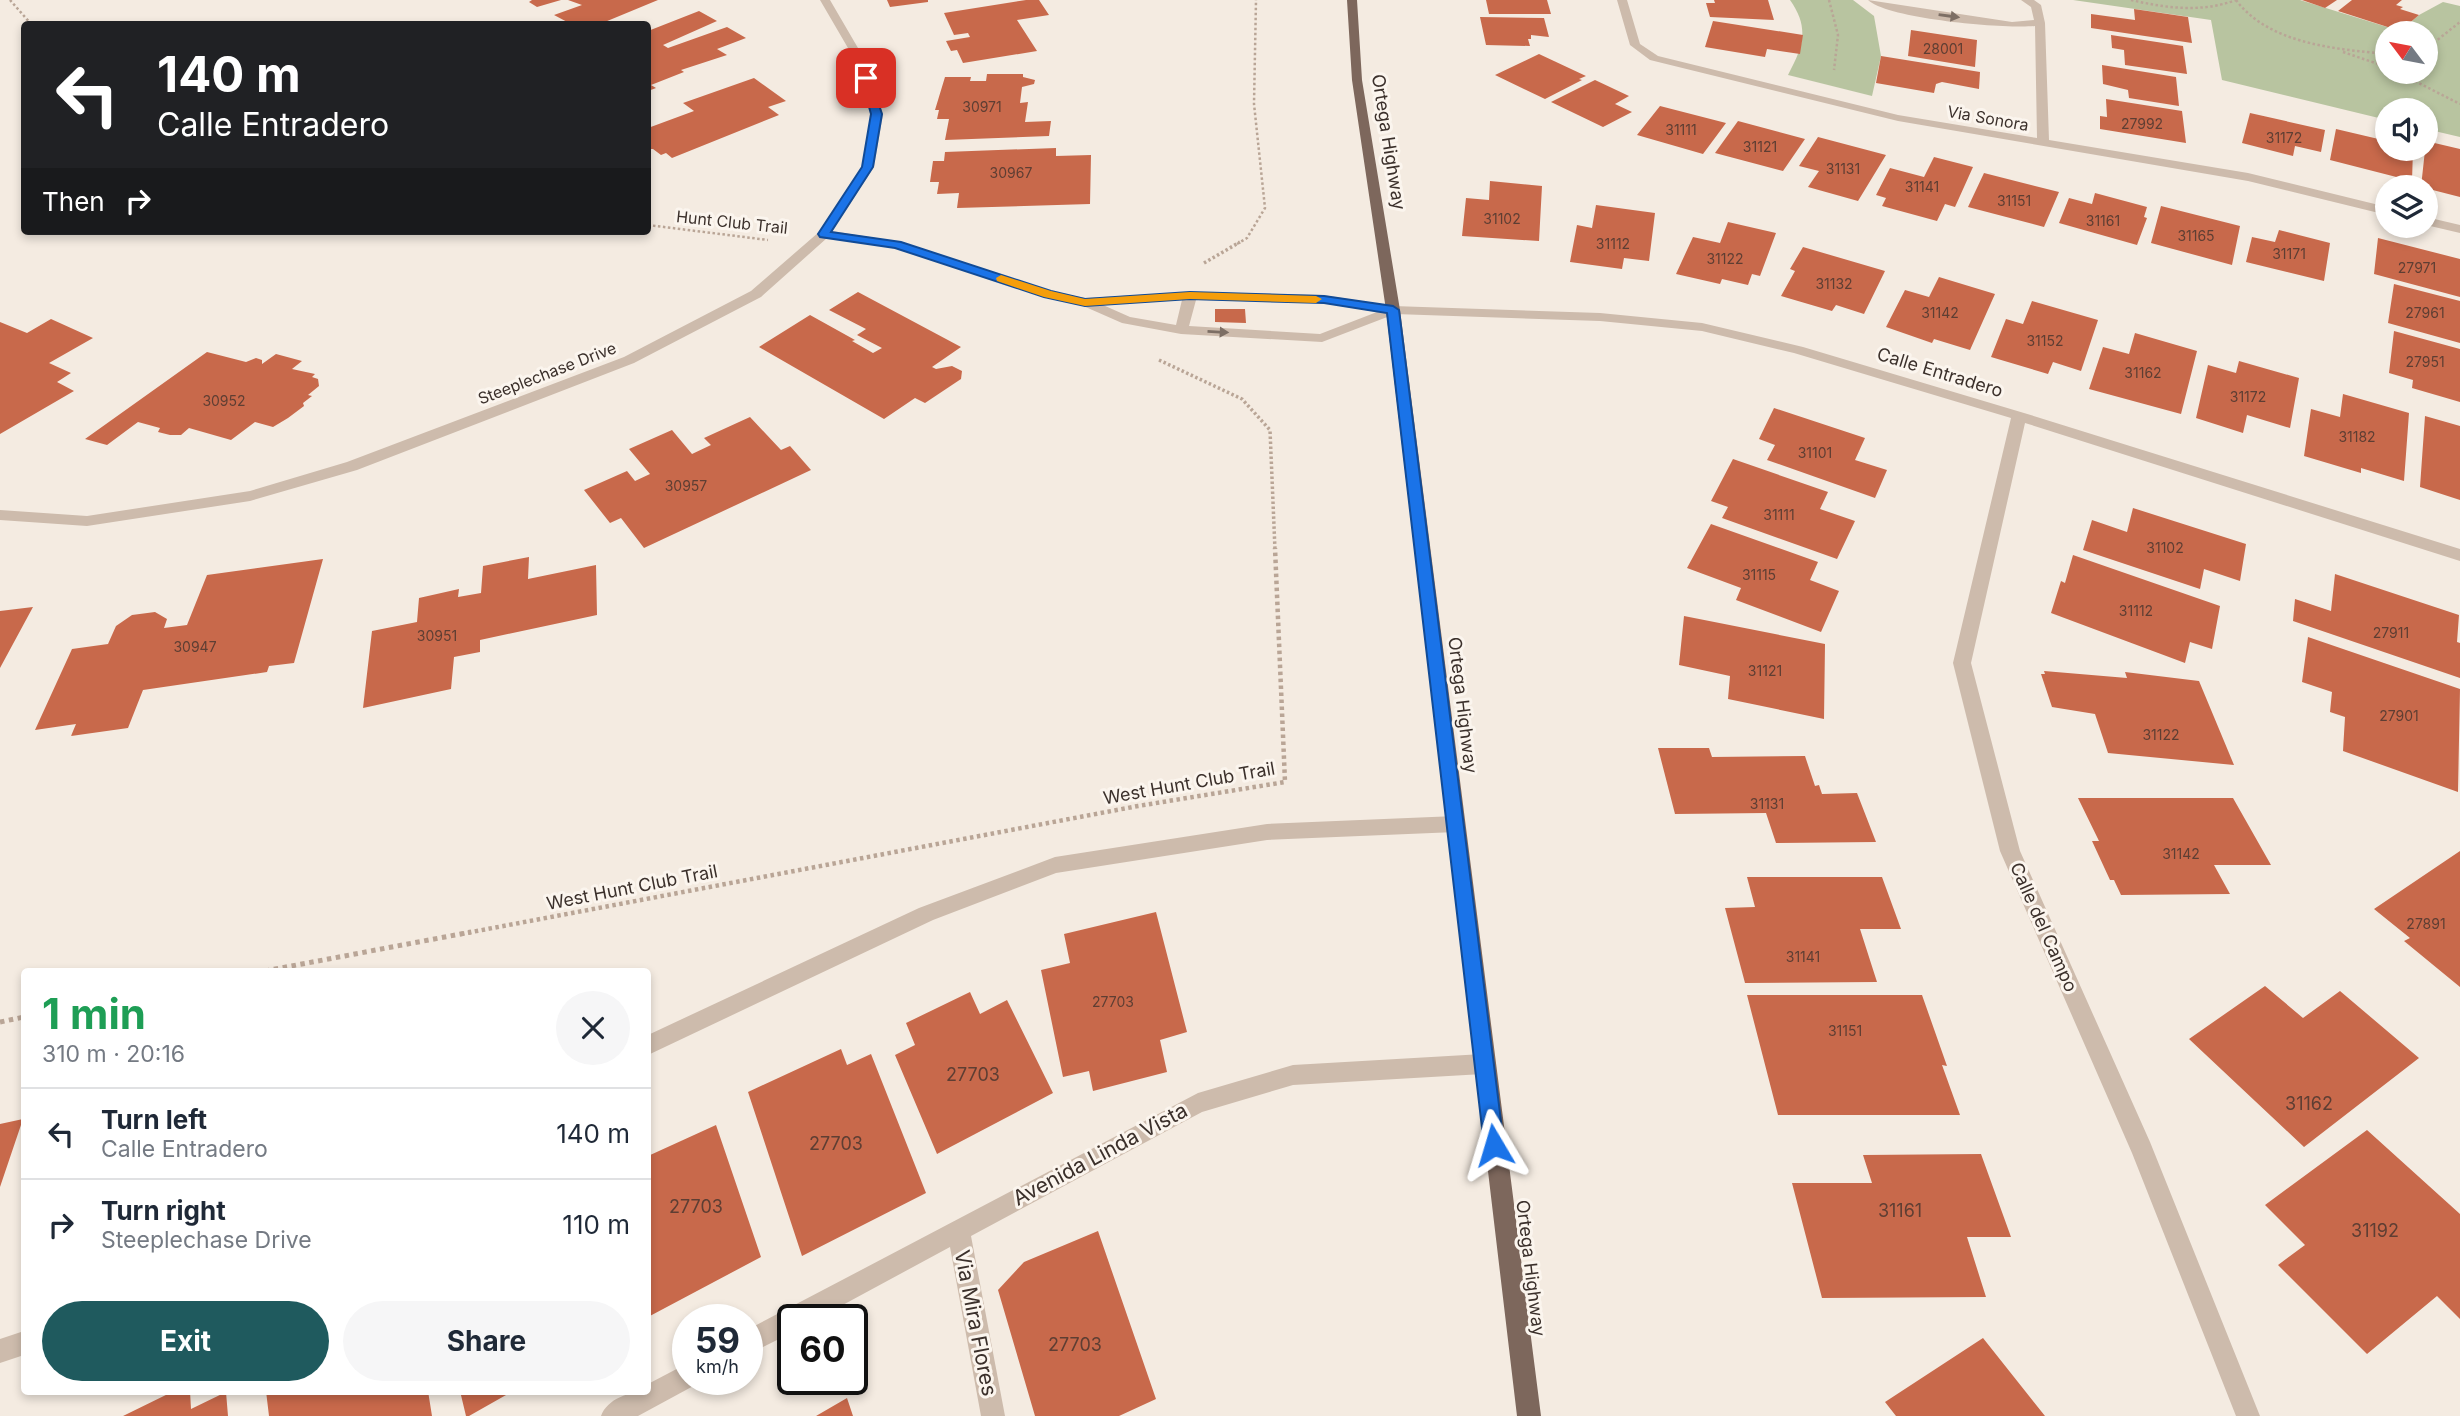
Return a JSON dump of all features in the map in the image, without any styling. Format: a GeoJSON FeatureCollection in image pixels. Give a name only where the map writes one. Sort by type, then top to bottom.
{"type":"FeatureCollection","features":[{"type":"Feature","properties":{"kind":"main road","name":"Ortega Highway"},"geometry":{"type":"LineString","coordinates":[[1352,0],[1357,80],[1393,310],[1457,824],[1483,1064],[1529,1416]]}},
{"type":"Feature","properties":{"kind":"street","name":"Steeplechase Drive"},"geometry":{"type":"LineString","coordinates":[[0,515],[87,521],[250,496],[352,466],[629,360],[756,294],[819,239],[867,167],[877,114],[860,60],[825,0]]}},
{"type":"Feature","properties":{"kind":"street","name":"Via Sonora"},"geometry":{"type":"LineString","coordinates":[[1622,0],[1634,45],[1654,58],[1898,118],[2248,177],[2375,208]]}},
{"type":"Feature","properties":{"kind":"street"},"geometry":{"type":"LineString","coordinates":[[2026,0],[2036,5],[2040,23],[2043,144]]}},
{"type":"Feature","properties":{"kind":"street"},"geometry":{"type":"LineString","coordinates":[[1877,3],[2012,25],[2040,23]]}},
{"type":"Feature","properties":{"kind":"street"},"geometry":{"type":"LineString","coordinates":[[2438,224],[2460,229]]}},
{"type":"Feature","properties":{"kind":"street","name":"Calle Entradero"},"geometry":{"type":"LineString","coordinates":[[819,239],[897,245],[1048,294],[1085,302],[1127,320],[1181,330],[1322,338],[1393,310]]}},
{"type":"Feature","properties":{"kind":"street","name":"Calle Entradero"},"geometry":{"type":"LineString","coordinates":[[1085,302],[1190,296],[1324,299],[1393,310],[1600,317],[1702,327],[1798,350],[2019,416],[2460,555]]}},
{"type":"Feature","properties":{"kind":"street"},"geometry":{"type":"LineString","coordinates":[[1181,330],[1190,296]]}},
{"type":"Feature","properties":{"kind":"street","name":"Calle del Campo"},"geometry":{"type":"LineString","coordinates":[[2019,416],[1962,663],[2010,850],[2142,1150],[2248,1416]]}},
{"type":"Feature","properties":{"kind":"street"},"geometry":{"type":"LineString","coordinates":[[651,1044],[926,914],[1055,865],[1267,832],[1457,824]]}},
{"type":"Feature","properties":{"kind":"street","name":"Avenida Linda Vista"},"geometry":{"type":"LineString","coordinates":[[763,1334],[1198,1103],[1293,1075],[1483,1064]]}},
{"type":"Feature","properties":{"kind":"street","name":"Via Mira Flores"},"geometry":{"type":"LineString","coordinates":[[958,1229],[993,1416]]}},
{"type":"Feature","properties":{"kind":"street"},"geometry":{"type":"LineString","coordinates":[[0,1351],[21,1344]]}},
{"type":"Feature","properties":{"kind":"street"},"geometry":{"type":"LineString","coordinates":[[651,1395],[672,1384]]}},
{"type":"Feature","properties":{"kind":"street"},"geometry":{"type":"LineString","coordinates":[[612,1416],[651,1395]]}},
{"type":"Feature","properties":{"kind":"path"},"geometry":{"type":"LineString","coordinates":[[10,0],[28,21]]}},
{"type":"Feature","properties":{"kind":"path"},"geometry":{"type":"LineString","coordinates":[[1192,269],[1247,238],[1265,208],[1255,152],[1256,0]]}},
{"type":"Feature","properties":{"kind":"path"},"geometry":{"type":"LineString","coordinates":[[1824,100],[1840,51],[1834,12],[1829,0]]}},
{"type":"Feature","properties":{"kind":"path"},"geometry":{"type":"LineString","coordinates":[[2131,0],[2168,8],[2189,8],[2236,0],[2241,10],[2301,41],[2375,63]]}},
{"type":"Feature","properties":{"kind":"path"},"geometry":{"type":"LineString","coordinates":[[2438,39],[2460,22]]}},
{"type":"Feature","properties":{"kind":"path"},"geometry":{"type":"LineString","coordinates":[[2332,48],[2375,53]]}},
{"type":"Feature","properties":{"kind":"path"},"geometry":{"type":"LineString","coordinates":[[2421,84],[2460,104]]}},
{"type":"Feature","properties":{"kind":"path","name":"Hunt Club Trail"},"geometry":{"type":"LineString","coordinates":[[651,225],[819,239]]}},
{"type":"Feature","properties":{"kind":"path","name":"West Hunt Club Trail"},"geometry":{"type":"LineString","coordinates":[[281,968],[1124,808],[1284,782],[1270,430],[1242,400],[1182,373],[1148,354]]}},
{"type":"Feature","properties":{"kind":"path"},"geometry":{"type":"LineString","coordinates":[[0,1021],[21,1018]]}},
{"type":"Feature","properties":{"kind":"green space"},"geometry":{"type":"Polygon","coordinates":[[[1790,0],[1853,0],[1874,16],[1881,56],[1872,96],[1788,75],[1802,38],[1800,20],[1790,0]]]}},
{"type":"Feature","properties":{"kind":"green space"},"geometry":{"type":"Polygon","coordinates":[[[2073,0],[2300,0],[2375,23],[2375,84],[2438,84],[2438,21],[2412,21],[2443,2],[2460,6],[2460,137],[2438,132],[2438,98],[2375,98],[2375,117],[2222,80],[2211,20],[2073,0]]]}},
{"type":"Feature","properties":{"kind":"building"},"geometry":{"type":"Polygon","coordinates":[[[561,0],[537,7],[529,2],[561,0]]]}},
{"type":"Feature","properties":{"kind":"building"},"geometry":{"type":"Polygon","coordinates":[[[568,0],[658,0],[607,21],[565,21],[554,15],[582,5],[568,0]]]}},
{"type":"Feature","properties":{"kind":"building"},"geometry":{"type":"Polygon","coordinates":[[[887,0],[928,0],[928,2],[890,7],[887,0]]]}},
{"type":"Feature","properties":{"kind":"building"},"geometry":{"type":"Polygon","coordinates":[[[1039,0],[1049,15],[1017,20],[1037,51],[963,63],[957,50],[951,51],[946,41],[970,37],[968,33],[954,35],[944,13],[1039,0]]]}},
{"type":"Feature","properties":{"kind":"building"},"geometry":{"type":"Polygon","coordinates":[[[1486,0],[1547,0],[1551,14],[1489,14],[1486,0]]]}},
{"type":"Feature","properties":{"kind":"building"},"geometry":{"type":"Polygon","coordinates":[[[1714,0],[1768,0],[1774,20],[1710,17],[1706,3],[1715,3],[1714,0]]]}},
{"type":"Feature","properties":{"kind":"building"},"geometry":{"type":"Polygon","coordinates":[[[2302,0],[2337,0],[2325,8],[2302,0]]]}},
{"type":"Feature","properties":{"kind":"building"},"geometry":{"type":"Polygon","coordinates":[[[2352,0],[2402,0],[2396,5],[2403,7],[2400,9],[2419,15],[2412,21],[2375,23],[2338,11],[2352,0]]]}},
{"type":"Feature","properties":{"kind":"building"},"geometry":{"type":"Polygon","coordinates":[[[2134,9],[2188,17],[2192,43],[2091,28],[2091,14],[2135,20],[2134,9]]]}},
{"type":"Feature","properties":{"kind":"building"},"geometry":{"type":"Polygon","coordinates":[[[699,11],[717,21],[663,45],[668,48],[727,27],[746,38],[717,49],[727,55],[681,70],[684,72],[651,85],[651,30],[699,11]]]}},
{"type":"Feature","properties":{"kind":"building"},"geometry":{"type":"Polygon","coordinates":[[[1480,17],[1544,18],[1549,37],[1531,35],[1531,39],[1528,39],[1530,46],[1486,45],[1480,17]]]}},
{"type":"Feature","properties":{"kind":"building"},"geometry":{"type":"Polygon","coordinates":[[[1713,21],[1803,35],[1800,54],[1767,49],[1765,57],[1705,47],[1713,21]]]}},
{"type":"Feature","properties":{"kind":"building"},"geometry":{"type":"Polygon","coordinates":[[[1911,30],[1977,40],[1975,67],[1908,56],[1911,30]]]}},
{"type":"Feature","properties":{"kind":"building"},"geometry":{"type":"Polygon","coordinates":[[[2111,35],[2183,46],[2187,74],[2125,65],[2124,50],[2112,48],[2111,35]]]}},
{"type":"Feature","properties":{"kind":"building"},"geometry":{"type":"Polygon","coordinates":[[[1539,54],[1586,76],[1545,99],[1495,75],[1539,54]]]}},
{"type":"Feature","properties":{"kind":"building"},"geometry":{"type":"Polygon","coordinates":[[[1881,56],[1980,72],[1979,89],[1942,82],[1936,84],[1934,93],[1876,83],[1881,56]]]}},
{"type":"Feature","properties":{"kind":"building"},"geometry":{"type":"Polygon","coordinates":[[[2102,65],[2176,77],[2179,106],[2129,98],[2128,90],[2103,84],[2102,65]]]}},
{"type":"Feature","properties":{"kind":"building"},"geometry":{"type":"Polygon","coordinates":[[[987,74],[1023,74],[1023,77],[1035,80],[1034,84],[1022,87],[1020,103],[1028,102],[1025,122],[1051,121],[1049,136],[945,140],[949,119],[937,119],[939,110],[935,110],[945,77],[971,77],[970,81],[986,81],[987,74]]]}},
{"type":"Feature","properties":{"kind":"building"},"geometry":{"type":"Polygon","coordinates":[[[754,78],[786,101],[768,107],[779,115],[672,158],[666,153],[661,155],[651,149],[651,127],[694,111],[683,103],[754,78]]]}},
{"type":"Feature","properties":{"kind":"building"},"geometry":{"type":"Polygon","coordinates":[[[1595,80],[1629,96],[1615,104],[1632,112],[1603,127],[1551,102],[1595,80]]]}},
{"type":"Feature","properties":{"kind":"building"},"geometry":{"type":"Polygon","coordinates":[[[2106,99],[2182,111],[2186,143],[2100,129],[2100,116],[2107,117],[2106,99]]]}},
{"type":"Feature","properties":{"kind":"building"},"geometry":{"type":"Polygon","coordinates":[[[1660,106],[1726,123],[1703,154],[1637,135],[1660,106]]]}},
{"type":"Feature","properties":{"kind":"building"},"geometry":{"type":"Polygon","coordinates":[[[2250,113],[2325,130],[2321,152],[2295,146],[2293,156],[2242,143],[2250,113]]]}},
{"type":"Feature","properties":{"kind":"building"},"geometry":{"type":"Polygon","coordinates":[[[1738,121],[1805,139],[1783,171],[1715,153],[1738,121]]]}},
{"type":"Feature","properties":{"kind":"building"},"geometry":{"type":"Polygon","coordinates":[[[2336,129],[2375,138],[2375,161],[2413,161],[2412,175],[2389,175],[2330,160],[2336,129]]]}},
{"type":"Feature","properties":{"kind":"building"},"geometry":{"type":"Polygon","coordinates":[[[1818,137],[1886,155],[1858,201],[1808,187],[1819,171],[1799,166],[1818,137]]]}},
{"type":"Feature","properties":{"kind":"building"},"geometry":{"type":"Polygon","coordinates":[[[2438,144],[2460,149],[2460,197],[2438,191],[2438,175],[2422,175],[2424,161],[2438,161],[2438,144]]]}},
{"type":"Feature","properties":{"kind":"building"},"geometry":{"type":"Polygon","coordinates":[[[1056,148],[1056,156],[1091,155],[1090,204],[957,208],[959,193],[937,194],[939,182],[930,182],[933,161],[944,161],[945,152],[1056,148]]]}},
{"type":"Feature","properties":{"kind":"building"},"geometry":{"type":"Polygon","coordinates":[[[1934,157],[1973,167],[1955,207],[1945,204],[1937,221],[1882,206],[1886,198],[1876,195],[1890,168],[1924,177],[1934,157]]]}},
{"type":"Feature","properties":{"kind":"building"},"geometry":{"type":"Polygon","coordinates":[[[1984,173],[2059,192],[2044,227],[1968,207],[1984,173]]]}},
{"type":"Feature","properties":{"kind":"building"},"geometry":{"type":"Polygon","coordinates":[[[1490,181],[1542,186],[1539,241],[1462,236],[1466,198],[1489,200],[1490,181]]]}},
{"type":"Feature","properties":{"kind":"building"},"geometry":{"type":"Polygon","coordinates":[[[2095,193],[2147,207],[2144,217],[2147,218],[2137,245],[2059,223],[2069,198],[2092,204],[2095,193]]]}},
{"type":"Feature","properties":{"kind":"building"},"geometry":{"type":"Polygon","coordinates":[[[1596,205],[1655,213],[1649,261],[1624,258],[1622,269],[1570,262],[1577,225],[1592,228],[1596,205]]]}},
{"type":"Feature","properties":{"kind":"building"},"geometry":{"type":"Polygon","coordinates":[[[2161,206],[2240,226],[2232,265],[2151,243],[2161,206]]]}},
{"type":"Feature","properties":{"kind":"building"},"geometry":{"type":"Polygon","coordinates":[[[1728,222],[1776,233],[1760,276],[1752,274],[1748,285],[1722,279],[1720,284],[1676,274],[1693,237],[1720,243],[1728,222]]]}},
{"type":"Feature","properties":{"kind":"building"},"geometry":{"type":"Polygon","coordinates":[[[2279,230],[2330,243],[2324,281],[2246,262],[2252,237],[2275,242],[2279,230]]]}},
{"type":"Feature","properties":{"kind":"building"},"geometry":{"type":"Polygon","coordinates":[[[2378,238],[2460,259],[2460,297],[2374,274],[2378,238]]]}},
{"type":"Feature","properties":{"kind":"building"},"geometry":{"type":"Polygon","coordinates":[[[1803,247],[1885,271],[1864,314],[1836,305],[1832,311],[1781,296],[1795,271],[1790,269],[1803,247]]]}},
{"type":"Feature","properties":{"kind":"building"},"geometry":{"type":"Polygon","coordinates":[[[1939,277],[1995,294],[1970,350],[1934,339],[1932,343],[1886,327],[1905,290],[1929,297],[1939,277]]]}},
{"type":"Feature","properties":{"kind":"building"},"geometry":{"type":"Polygon","coordinates":[[[2394,284],[2460,301],[2460,343],[2388,323],[2394,284]]]}},
{"type":"Feature","properties":{"kind":"building"},"geometry":{"type":"Polygon","coordinates":[[[858,292],[961,347],[932,367],[936,369],[952,366],[962,371],[961,379],[925,403],[915,398],[884,419],[759,347],[810,315],[873,353],[882,348],[857,335],[866,329],[829,310],[858,292]]]}},
{"type":"Feature","properties":{"kind":"building"},"geometry":{"type":"Polygon","coordinates":[[[2032,301],[2098,320],[2081,371],[2053,362],[2048,374],[1991,357],[2006,319],[2023,324],[2032,301]]]}},
{"type":"Feature","properties":{"kind":"building"},"geometry":{"type":"Polygon","coordinates":[[[1215,309],[1245,309],[1246,323],[1215,322],[1215,309]]]}},
{"type":"Feature","properties":{"kind":"building"},"geometry":{"type":"Polygon","coordinates":[[[51,319],[93,338],[49,363],[71,373],[57,382],[74,391],[0,434],[0,322],[27,333],[51,319]]]}},
{"type":"Feature","properties":{"kind":"building"},"geometry":{"type":"Polygon","coordinates":[[[2394,331],[2460,349],[2460,402],[2412,388],[2413,380],[2389,373],[2394,331]]]}},
{"type":"Feature","properties":{"kind":"building"},"geometry":{"type":"Polygon","coordinates":[[[2135,333],[2197,351],[2181,414],[2089,389],[2103,347],[2129,354],[2135,333]]]}},
{"type":"Feature","properties":{"kind":"building"},"geometry":{"type":"Polygon","coordinates":[[[207,352],[246,362],[256,358],[262,360],[262,364],[276,354],[302,361],[292,369],[315,374],[312,377],[318,379],[319,386],[308,395],[312,396],[303,403],[304,406],[288,418],[273,427],[255,422],[231,440],[189,428],[181,435],[170,435],[158,432],[160,428],[138,422],[107,445],[85,439],[207,352]]]}},
{"type":"Feature","properties":{"kind":"building"},"geometry":{"type":"Polygon","coordinates":[[[2239,361],[2299,378],[2290,428],[2247,415],[2243,433],[2196,418],[2208,365],[2236,373],[2239,361]]]}},
{"type":"Feature","properties":{"kind":"building"},"geometry":{"type":"Polygon","coordinates":[[[2343,394],[2409,413],[2404,481],[2361,468],[2361,473],[2304,456],[2311,409],[2340,417],[2343,394]]]}},
{"type":"Feature","properties":{"kind":"building"},"geometry":{"type":"Polygon","coordinates":[[[1774,408],[1865,438],[1855,460],[1887,470],[1875,498],[1767,460],[1775,445],[1759,439],[1774,408]]]}},
{"type":"Feature","properties":{"kind":"building"},"geometry":{"type":"Polygon","coordinates":[[[2425,416],[2460,426],[2460,500],[2420,487],[2425,416]]]}},
{"type":"Feature","properties":{"kind":"building"},"geometry":{"type":"Polygon","coordinates":[[[750,417],[781,450],[790,446],[811,470],[644,548],[621,518],[610,523],[584,490],[627,471],[635,481],[650,474],[629,449],[672,430],[692,454],[711,445],[704,438],[750,417]]]}},
{"type":"Feature","properties":{"kind":"building"},"geometry":{"type":"Polygon","coordinates":[[[1733,459],[1828,492],[1820,509],[1855,521],[1837,559],[1722,518],[1728,507],[1711,501],[1733,459]]]}},
{"type":"Feature","properties":{"kind":"building"},"geometry":{"type":"Polygon","coordinates":[[[2133,508],[2246,544],[2240,581],[2204,569],[2200,589],[2083,550],[2092,520],[2127,532],[2133,508]]]}},
{"type":"Feature","properties":{"kind":"building"},"geometry":{"type":"Polygon","coordinates":[[[1711,524],[1818,562],[1810,580],[1839,591],[1821,632],[1736,600],[1741,588],[1687,568],[1711,524]]]}},
{"type":"Feature","properties":{"kind":"building"},"geometry":{"type":"Polygon","coordinates":[[[2073,555],[2220,606],[2212,649],[2190,642],[2185,663],[2051,613],[2061,581],[2065,583],[2073,555]]]}},
{"type":"Feature","properties":{"kind":"building"},"geometry":{"type":"Polygon","coordinates":[[[529,557],[528,579],[596,565],[597,615],[480,640],[480,652],[454,657],[451,689],[363,708],[372,631],[417,622],[419,598],[459,589],[458,597],[481,593],[483,566],[529,557]]]}},
{"type":"Feature","properties":{"kind":"building"},"geometry":{"type":"Polygon","coordinates":[[[323,559],[294,663],[269,666],[267,672],[143,690],[128,728],[71,736],[76,724],[35,730],[72,649],[108,644],[116,626],[132,615],[155,612],[167,619],[164,628],[187,625],[207,575],[323,559]]]}},
{"type":"Feature","properties":{"kind":"building"},"geometry":{"type":"Polygon","coordinates":[[[2335,574],[2459,615],[2457,642],[2460,643],[2460,678],[2293,621],[2295,599],[2331,611],[2335,574]]]}},
{"type":"Feature","properties":{"kind":"building"},"geometry":{"type":"Polygon","coordinates":[[[33,607],[0,668],[0,611],[33,607]]]}},
{"type":"Feature","properties":{"kind":"building"},"geometry":{"type":"Polygon","coordinates":[[[1684,616],[1825,644],[1824,719],[1728,699],[1730,676],[1679,665],[1684,616]]]}},
{"type":"Feature","properties":{"kind":"building"},"geometry":{"type":"Polygon","coordinates":[[[2308,637],[2460,689],[2458,792],[2343,751],[2345,717],[2330,712],[2332,692],[2302,682],[2308,637]]]}},
{"type":"Feature","properties":{"kind":"building"},"geometry":{"type":"Polygon","coordinates":[[[2044,671],[2127,678],[2125,672],[2199,681],[2234,765],[2108,753],[2095,714],[2052,707],[2041,674],[2045,674],[2044,671]]]}},
{"type":"Feature","properties":{"kind":"building"},"geometry":{"type":"Polygon","coordinates":[[[1658,748],[1709,748],[1712,757],[1805,756],[1815,786],[1819,785],[1822,794],[1857,793],[1876,842],[1776,843],[1766,813],[1675,814],[1658,748]]]}},
{"type":"Feature","properties":{"kind":"building"},"geometry":{"type":"Polygon","coordinates":[[[2078,798],[2233,798],[2271,865],[2214,865],[2230,894],[2121,895],[2114,880],[2110,880],[2092,841],[2099,841],[2078,798]]]}},
{"type":"Feature","properties":{"kind":"building"},"geometry":{"type":"Polygon","coordinates":[[[2460,851],[2460,987],[2404,941],[2410,938],[2374,909],[2460,851]]]}},
{"type":"Feature","properties":{"kind":"building"},"geometry":{"type":"Polygon","coordinates":[[[1747,877],[1882,877],[1901,929],[1860,929],[1877,982],[1745,983],[1725,908],[1755,907],[1747,877]]]}},
{"type":"Feature","properties":{"kind":"building"},"geometry":{"type":"Polygon","coordinates":[[[1156,912],[1187,1032],[1160,1040],[1167,1072],[1093,1091],[1089,1071],[1063,1077],[1041,970],[1070,963],[1064,934],[1156,912]]]}},
{"type":"Feature","properties":{"kind":"building"},"geometry":{"type":"Polygon","coordinates":[[[2265,986],[2303,1018],[2340,991],[2419,1058],[2304,1147],[2189,1039],[2265,986]]]}},
{"type":"Feature","properties":{"kind":"building"},"geometry":{"type":"Polygon","coordinates":[[[970,992],[980,1014],[1007,1000],[1053,1093],[937,1154],[895,1055],[915,1045],[906,1023],[970,992]]]}},
{"type":"Feature","properties":{"kind":"building"},"geometry":{"type":"Polygon","coordinates":[[[1747,995],[1922,995],[1947,1066],[1942,1065],[1960,1115],[1778,1115],[1747,995]]]}},
{"type":"Feature","properties":{"kind":"building"},"geometry":{"type":"Polygon","coordinates":[[[841,1049],[847,1065],[871,1054],[926,1193],[802,1256],[748,1092],[841,1049]]]}},
{"type":"Feature","properties":{"kind":"building"},"geometry":{"type":"Polygon","coordinates":[[[21,1119],[0,1187],[0,1124],[21,1119]]]}},
{"type":"Feature","properties":{"kind":"building"},"geometry":{"type":"Polygon","coordinates":[[[716,1125],[761,1257],[651,1315],[651,1155],[716,1125]]]}},
{"type":"Feature","properties":{"kind":"building"},"geometry":{"type":"Polygon","coordinates":[[[2367,1130],[2460,1214],[2460,1319],[2437,1296],[2367,1354],[2278,1265],[2305,1245],[2265,1205],[2367,1130]]]}},
{"type":"Feature","properties":{"kind":"building"},"geometry":{"type":"Polygon","coordinates":[[[1981,1154],[2011,1237],[1967,1237],[1986,1297],[1822,1298],[1792,1183],[1872,1183],[1863,1155],[1981,1154]]]}},
{"type":"Feature","properties":{"kind":"building"},"geometry":{"type":"Polygon","coordinates":[[[1098,1231],[1156,1399],[1119,1416],[1035,1416],[998,1290],[1024,1262],[1098,1231]]]}},
{"type":"Feature","properties":{"kind":"building"},"geometry":{"type":"Polygon","coordinates":[[[1983,1338],[2045,1416],[1896,1416],[1885,1402],[1983,1338]]]}},
{"type":"Feature","properties":{"kind":"building"},"geometry":{"type":"Polygon","coordinates":[[[166,1395],[190,1395],[191,1409],[220,1395],[226,1395],[228,1416],[123,1416],[166,1395]]]}},
{"type":"Feature","properties":{"kind":"building"},"geometry":{"type":"Polygon","coordinates":[[[266,1395],[429,1395],[432,1416],[269,1416],[266,1395]]]}},
{"type":"Feature","properties":{"kind":"building"},"geometry":{"type":"Polygon","coordinates":[[[461,1395],[506,1395],[469,1416],[466,1416],[461,1395]]]}},
{"type":"Feature","properties":{"kind":"building"},"geometry":{"type":"Polygon","coordinates":[[[847,1398],[853,1416],[816,1416],[847,1398]]]}},
{"type":"Feature","properties":{"kind":"slow traffic"},"geometry":{"type":"LineString","coordinates":[[1001,278],[1048,294],[1085,302],[1190,296],[1316,299]]}},
{"type":"Feature","properties":{"kind":"route"},"geometry":{"type":"LineString","coordinates":[[866,78],[877,114],[867,167],[824,234],[897,245],[1048,294],[1085,302],[1190,296],[1324,299],[1393,310],[1494,1145]]}}]}
